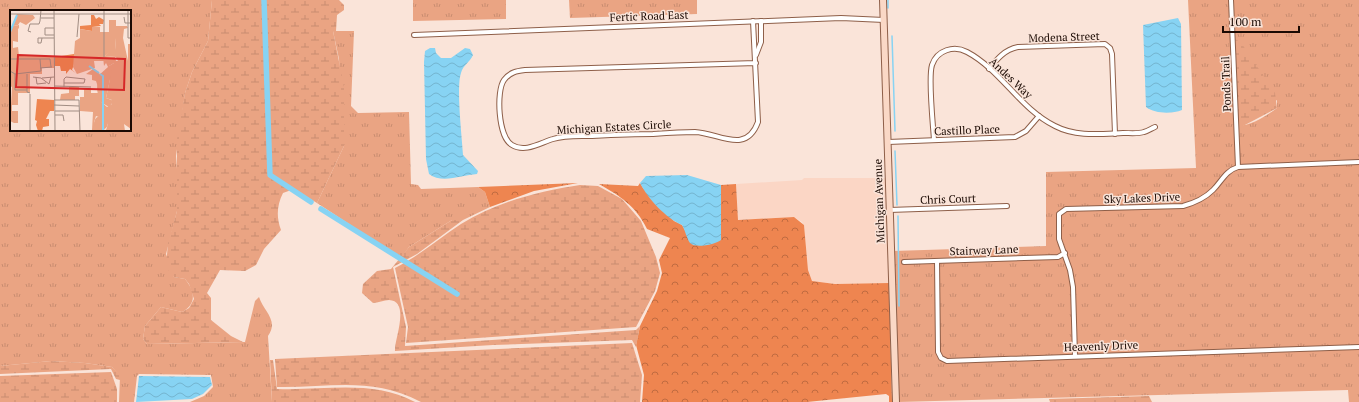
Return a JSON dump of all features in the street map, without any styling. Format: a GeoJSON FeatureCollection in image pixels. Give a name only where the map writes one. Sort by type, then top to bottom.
{"type":"FeatureCollection","features":[{"type":"Feature","properties":{"kind":"street","name":"Michigan Avenue"},"geometry":{"type":"LineString","coordinates":[[883,0],[896,402]]}},
{"type":"Feature","properties":{"kind":"street","name":"Ponds Trail"},"geometry":{"type":"LineString","coordinates":[[1231,0],[1238,167]]}},
{"type":"Feature","properties":{"kind":"street","name":"Fertic Road East"},"geometry":{"type":"LineString","coordinates":[[414,35],[841,18],[884,20]]}},
{"type":"Feature","properties":{"kind":"street","name":"Michigan Estates Circle"},"geometry":{"type":"LineString","coordinates":[[753,21],[756,56],[758,122],[755,130],[743,139],[734,141],[696,132],[563,137],[532,147],[522,148],[512,145],[505,138],[501,128],[501,85],[513,72],[525,70],[756,63]]}},
{"type":"Feature","properties":{"kind":"street","name":"Michigan Estates Circle"},"geometry":{"type":"LineString","coordinates":[[756,56],[761,42],[761,21]]}},
{"type":"Feature","properties":{"kind":"street","name":"Modena Street"},"geometry":{"type":"LineString","coordinates":[[989,69],[999,56],[1009,49],[1018,47],[1105,44],[1110,48],[1112,54],[1115,134]]}},
{"type":"Feature","properties":{"kind":"street","name":"Andes Way"},"geometry":{"type":"LineString","coordinates":[[934,140],[931,70],[936,57],[949,50],[961,50],[979,60],[1039,116],[1054,126],[1072,132],[1115,134],[1143,133],[1155,127]]}},
{"type":"Feature","properties":{"kind":"street","name":"Castillo Place"},"geometry":{"type":"LineString","coordinates":[[888,142],[1015,137],[1026,131],[1039,116]]}},
{"type":"Feature","properties":{"kind":"street"},"geometry":{"type":"LineString","coordinates":[[1238,167],[1359,162]]}},
{"type":"Feature","properties":{"kind":"street","name":"Sky Lakes Drive"},"geometry":{"type":"LineString","coordinates":[[1075,356],[1073,287],[1070,270],[1059,239],[1059,214],[1061,211],[1066,209],[1183,206],[1193,203],[1213,190],[1224,175],[1230,170],[1238,167]]}},
{"type":"Feature","properties":{"kind":"street","name":"Chris Court"},"geometry":{"type":"LineString","coordinates":[[889,210],[1007,206]]}},
{"type":"Feature","properties":{"kind":"street","name":"Stairway Lane"},"geometry":{"type":"LineString","coordinates":[[904,262],[1058,256],[1065,253]]}},
{"type":"Feature","properties":{"kind":"street","name":"Heavenly Drive"},"geometry":{"type":"LineString","coordinates":[[937,261],[938,352],[941,358],[947,361],[1359,347]]}},
{"type":"Feature","properties":{"kind":"shaded area"},"geometry":{"type":"Polygon","coordinates":[[[804,178],[886,178],[889,283],[835,284],[812,281],[808,270],[804,225],[802,222],[794,217],[738,220],[736,184],[802,180],[804,178]]]}},
{"type":"Feature","properties":{"kind":"green space"},"geometry":{"type":"Polygon","coordinates":[[[0,0],[212,0],[208,41],[192,72],[185,93],[176,156],[178,182],[177,211],[166,254],[174,277],[185,279],[191,288],[193,297],[190,305],[182,312],[161,307],[145,326],[143,339],[147,344],[245,342],[255,301],[259,297],[270,316],[272,325],[268,336],[272,402],[190,402],[204,396],[213,387],[211,375],[139,374],[137,376],[134,402],[119,402],[120,376],[112,367],[85,363],[51,361],[0,366],[0,0]]]}},
{"type":"Feature","properties":{"kind":"green space"},"geometry":{"type":"Polygon","coordinates":[[[212,0],[339,0],[344,5],[344,10],[337,15],[336,31],[333,31],[344,87],[344,146],[317,203],[294,189],[283,193],[279,202],[278,211],[278,220],[281,230],[264,249],[256,265],[245,271],[220,270],[207,293],[211,298],[211,320],[231,336],[243,342],[147,344],[143,339],[145,326],[161,307],[182,312],[189,308],[194,299],[189,284],[185,279],[174,277],[166,267],[168,243],[177,211],[177,139],[185,93],[192,72],[208,41],[212,0]]]}},
{"type":"Feature","properties":{"kind":"green space"},"geometry":{"type":"Polygon","coordinates":[[[413,0],[506,0],[506,19],[413,21],[413,0]]]}},
{"type":"Feature","properties":{"kind":"green space"},"geometry":{"type":"Polygon","coordinates":[[[569,0],[697,0],[697,14],[570,18],[569,0]]]}},
{"type":"Feature","properties":{"kind":"green space"},"geometry":{"type":"Polygon","coordinates":[[[1188,0],[1359,0],[1359,402],[1349,402],[1348,390],[898,402],[893,251],[1046,246],[1046,172],[1196,168],[1188,0]],[[1277,100],[1237,126],[1242,126],[1253,122],[1277,108],[1277,100]]]}},
{"type":"Feature","properties":{"kind":"green space"},"geometry":{"type":"Polygon","coordinates":[[[333,31],[354,31],[351,106],[358,113],[409,112],[411,184],[418,185],[421,189],[478,187],[485,192],[490,207],[463,220],[452,220],[409,247],[401,258],[317,203],[344,146],[339,59],[333,31]]]}},
{"type":"Feature","properties":{"kind":"green space"},"geometry":{"type":"Polygon","coordinates":[[[1229,39],[1237,40],[1242,44],[1275,93],[1277,108],[1243,126],[1237,126],[1232,122],[1229,39]]]}},
{"type":"Feature","properties":{"kind":"green space"},"geometry":{"type":"Polygon","coordinates":[[[578,183],[534,191],[490,207],[485,192],[478,187],[578,183]]]}},
{"type":"Feature","properties":{"kind":"green space"},"geometry":{"type":"Polygon","coordinates":[[[640,183],[674,221],[682,225],[686,232],[721,240],[721,185],[736,184],[738,220],[794,217],[804,225],[808,270],[812,281],[835,284],[889,283],[892,402],[889,402],[889,396],[886,394],[807,402],[642,402],[644,375],[636,345],[640,326],[657,291],[662,273],[659,260],[670,238],[647,229],[638,214],[627,202],[599,184],[638,186],[640,183]]]}},
{"type":"Feature","properties":{"kind":"green space"},"geometry":{"type":"Polygon","coordinates":[[[580,185],[598,186],[622,199],[641,221],[656,257],[660,273],[655,291],[636,327],[406,343],[408,327],[395,268],[420,253],[461,224],[489,209],[534,194],[580,185]]]}},
{"type":"Feature","properties":{"kind":"green space"},"geometry":{"type":"Polygon","coordinates":[[[452,220],[463,220],[417,254],[393,267],[406,327],[405,346],[636,330],[640,326],[636,347],[632,340],[493,345],[395,351],[400,322],[399,307],[396,302],[389,300],[373,303],[362,293],[363,284],[377,271],[391,269],[409,247],[452,220]]]}},
{"type":"Feature","properties":{"kind":"green space"},"geometry":{"type":"Polygon","coordinates":[[[632,343],[642,375],[640,402],[421,402],[403,394],[367,386],[333,385],[277,387],[275,359],[632,343]]]}},
{"type":"Feature","properties":{"kind":"green space"},"geometry":{"type":"Polygon","coordinates":[[[270,360],[273,360],[277,389],[365,388],[399,395],[415,402],[272,402],[270,360]]]}},
{"type":"Feature","properties":{"kind":"green space"},"geometry":{"type":"Polygon","coordinates":[[[51,361],[85,363],[112,367],[120,375],[120,380],[116,379],[111,369],[0,374],[0,366],[51,361]]]}},
{"type":"Feature","properties":{"kind":"green space"},"geometry":{"type":"Polygon","coordinates":[[[111,372],[117,389],[117,402],[0,402],[0,376],[111,372]]]}},
{"type":"Feature","properties":{"kind":"green space"},"geometry":{"type":"Polygon","coordinates":[[[1149,396],[1152,402],[1050,402],[1049,399],[1149,396]]]}},
{"type":"Feature","properties":{"kind":"water"},"geometry":{"type":"Polygon","coordinates":[[[1178,18],[1181,24],[1182,110],[1169,113],[1154,111],[1146,107],[1143,25],[1178,18]]]}},
{"type":"Feature","properties":{"kind":"water"},"geometry":{"type":"Polygon","coordinates":[[[430,48],[435,48],[436,53],[441,58],[451,58],[465,48],[470,49],[473,55],[461,73],[459,100],[463,155],[478,171],[477,174],[446,179],[434,177],[429,174],[426,159],[424,62],[425,51],[430,48]]]}},
{"type":"Feature","properties":{"kind":"water"},"geometry":{"type":"Polygon","coordinates":[[[687,175],[721,185],[721,240],[718,242],[701,246],[690,243],[682,225],[670,218],[658,207],[640,183],[646,176],[687,175]]]}},
{"type":"Feature","properties":{"kind":"water"},"geometry":{"type":"Polygon","coordinates":[[[139,376],[210,377],[212,385],[203,394],[192,399],[136,402],[139,376]]]}},
{"type":"Feature","properties":{"kind":"waterway"},"geometry":{"type":"LineString","coordinates":[[264,0],[270,175],[311,202]]}},
{"type":"Feature","properties":{"kind":"waterway"},"geometry":{"type":"LineString","coordinates":[[888,0],[888,8]]}},
{"type":"Feature","properties":{"kind":"waterway"},"geometry":{"type":"LineString","coordinates":[[892,36],[895,131]]}},
{"type":"Feature","properties":{"kind":"waterway"},"geometry":{"type":"LineString","coordinates":[[895,151],[897,205]]}},
{"type":"Feature","properties":{"kind":"waterway"},"geometry":{"type":"LineString","coordinates":[[321,209],[457,294]]}},
{"type":"Feature","properties":{"kind":"waterway"},"geometry":{"type":"LineString","coordinates":[[898,216],[899,306]]}}]}
